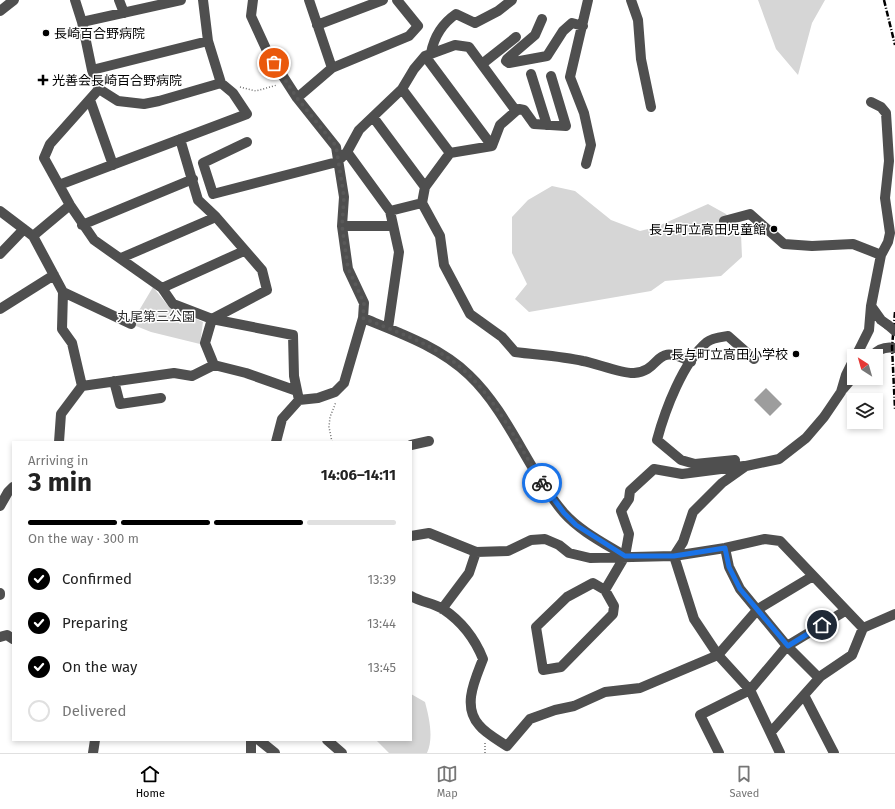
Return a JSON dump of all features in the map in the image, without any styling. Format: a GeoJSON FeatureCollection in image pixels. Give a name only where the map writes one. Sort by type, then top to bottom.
{"type":"FeatureCollection","features":[{"type":"Feature","properties":{"kind":"street"},"geometry":{"type":"LineString","coordinates":[[0,11],[14,0]]}},
{"type":"Feature","properties":{"kind":"street"},"geometry":{"type":"LineString","coordinates":[[75,0],[82,22],[92,70],[99,89],[118,101],[144,104],[159,101],[221,82]]}},
{"type":"Feature","properties":{"kind":"street"},"geometry":{"type":"LineString","coordinates":[[120,0],[124,13]]}},
{"type":"Feature","properties":{"kind":"street"},"geometry":{"type":"LineString","coordinates":[[82,22],[124,13],[167,1],[181,0]]}},
{"type":"Feature","properties":{"kind":"street"},"geometry":{"type":"LineString","coordinates":[[59,185],[247,114],[233,93],[221,82],[208,41],[203,0]]}},
{"type":"Feature","properties":{"kind":"street"},"geometry":{"type":"LineString","coordinates":[[59,441],[61,414],[82,386],[174,373],[192,376],[214,365],[246,373],[298,395],[318,398],[335,392],[344,383],[363,318],[364,303],[348,268],[342,226],[344,197],[337,162],[336,146],[297,98],[268,53],[251,16],[253,0]]}},
{"type":"Feature","properties":{"kind":"street"},"geometry":{"type":"LineString","coordinates":[[309,0],[332,68]]}},
{"type":"Feature","properties":{"kind":"street"},"geometry":{"type":"LineString","coordinates":[[317,24],[383,0]]}},
{"type":"Feature","properties":{"kind":"street"},"geometry":{"type":"LineString","coordinates":[[297,98],[332,68],[409,36],[418,26],[398,0]]}},
{"type":"Feature","properties":{"kind":"street"},"geometry":{"type":"LineString","coordinates":[[247,142],[203,163],[213,194],[337,162],[347,152],[359,130],[402,89],[414,69],[428,55],[446,21],[456,14],[475,23],[498,11],[512,0]]}},
{"type":"Feature","properties":{"kind":"street"},"geometry":{"type":"LineString","coordinates":[[586,164],[591,145],[584,113],[570,77],[588,0]]}},
{"type":"Feature","properties":{"kind":"street"},"geometry":{"type":"LineString","coordinates":[[631,0],[638,20],[641,59],[651,107]]}},
{"type":"Feature","properties":{"kind":"street"},"geometry":{"type":"LineString","coordinates":[[542,20],[535,35],[507,58],[506,61],[509,63],[547,56],[563,31],[572,23],[583,26]]}},
{"type":"Feature","properties":{"kind":"street"},"geometry":{"type":"LineString","coordinates":[[482,64],[516,37]]}},
{"type":"Feature","properties":{"kind":"street"},"geometry":{"type":"LineString","coordinates":[[92,70],[208,41]]}},
{"type":"Feature","properties":{"kind":"street"},"geometry":{"type":"LineString","coordinates":[[428,55],[455,45],[469,47],[516,111]]}},
{"type":"Feature","properties":{"kind":"street"},"geometry":{"type":"LineString","coordinates":[[428,55],[492,146]]}},
{"type":"Feature","properties":{"kind":"street"},"geometry":{"type":"LineString","coordinates":[[531,74],[547,125]]}},
{"type":"Feature","properties":{"kind":"street"},"geometry":{"type":"LineString","coordinates":[[492,146],[500,125],[516,111],[524,110],[534,124],[566,126],[551,76]]}},
{"type":"Feature","properties":{"kind":"street"},"geometry":{"type":"LineString","coordinates":[[99,89],[50,144],[44,158],[82,225],[94,240],[162,288],[173,304],[212,319],[294,335],[294,376],[298,395],[282,419],[276,441]]}},
{"type":"Feature","properties":{"kind":"street"},"geometry":{"type":"LineString","coordinates":[[402,89],[450,154]]}},
{"type":"Feature","properties":{"kind":"street"},"geometry":{"type":"LineString","coordinates":[[90,100],[113,165]]}},
{"type":"Feature","properties":{"kind":"street"},"geometry":{"type":"LineString","coordinates":[[860,349],[869,330],[871,306],[881,255],[888,242],[890,233],[885,198],[889,161],[889,139],[886,113],[881,107],[871,102]]}},
{"type":"Feature","properties":{"kind":"street"},"geometry":{"type":"LineString","coordinates":[[373,116],[425,187]]}},
{"type":"Feature","properties":{"kind":"street"},"geometry":{"type":"LineString","coordinates":[[180,139],[198,200],[216,217],[262,270],[267,290],[212,319],[205,343],[214,365]]}},
{"type":"Feature","properties":{"kind":"street"},"geometry":{"type":"LineString","coordinates":[[492,146],[450,154],[425,187],[422,203],[440,236],[444,265],[470,314],[502,337],[515,352],[581,360],[632,373],[646,370],[662,356],[676,354],[690,362]]}},
{"type":"Feature","properties":{"kind":"street"},"geometry":{"type":"LineString","coordinates":[[347,152],[390,211],[399,252],[388,328]]}},
{"type":"Feature","properties":{"kind":"street"},"geometry":{"type":"LineString","coordinates":[[82,225],[193,179]]}},
{"type":"Feature","properties":{"kind":"street"},"geometry":{"type":"LineString","coordinates":[[390,211],[422,203]]}},
{"type":"Feature","properties":{"kind":"street"},"geometry":{"type":"LineString","coordinates":[[33,236],[70,205]]}},
{"type":"Feature","properties":{"kind":"street"},"geometry":{"type":"LineString","coordinates":[[0,211],[33,236],[63,292],[62,329],[72,343],[82,386]]}},
{"type":"Feature","properties":{"kind":"street"},"geometry":{"type":"LineString","coordinates":[[724,221],[750,214],[784,244],[812,246],[853,244],[881,255]]}},
{"type":"Feature","properties":{"kind":"street"},"geometry":{"type":"LineString","coordinates":[[121,258],[216,217]]}},
{"type":"Feature","properties":{"kind":"street"},"geometry":{"type":"LineString","coordinates":[[342,226],[393,226]]}},
{"type":"Feature","properties":{"kind":"street"},"geometry":{"type":"LineString","coordinates":[[0,254],[24,230]]}},
{"type":"Feature","properties":{"kind":"street"},"geometry":{"type":"LineString","coordinates":[[162,288],[244,251]]}},
{"type":"Feature","properties":{"kind":"street"},"geometry":{"type":"LineString","coordinates":[[0,309],[54,275]]}},
{"type":"Feature","properties":{"kind":"street"},"geometry":{"type":"LineString","coordinates":[[63,292],[131,324]]}},
{"type":"Feature","properties":{"kind":"street"},"geometry":{"type":"LineString","coordinates":[[871,306],[891,328]]}},
{"type":"Feature","properties":{"kind":"street"},"geometry":{"type":"LineString","coordinates":[[363,318],[405,334],[431,348],[453,361],[470,376],[488,397],[549,493],[564,513],[576,525],[625,556]]}},
{"type":"Feature","properties":{"kind":"street"},"geometry":{"type":"LineString","coordinates":[[746,466],[736,460],[695,464],[681,460],[657,440],[665,411],[690,362],[708,341],[728,336],[754,359]]}},
{"type":"Feature","properties":{"kind":"street"},"geometry":{"type":"LineString","coordinates":[[879,349],[886,347],[895,348]]}},
{"type":"Feature","properties":{"kind":"street"},"geometry":{"type":"LineString","coordinates":[[605,590],[625,556],[629,534],[621,511],[629,499],[630,491],[654,469],[682,474],[746,466],[779,459],[806,438],[824,417],[847,381]]}},
{"type":"Feature","properties":{"kind":"street"},"geometry":{"type":"LineString","coordinates":[[114,382],[120,404],[161,398]]}},
{"type":"Feature","properties":{"kind":"street"},"geometry":{"type":"LineString","coordinates":[[412,445],[429,441]]}},
{"type":"Feature","properties":{"kind":"street"},"geometry":{"type":"LineString","coordinates":[[674,556],[683,542],[693,512],[722,483],[746,466]]}},
{"type":"Feature","properties":{"kind":"street"},"geometry":{"type":"LineString","coordinates":[[0,506],[12,488]]}},
{"type":"Feature","properties":{"kind":"street"},"geometry":{"type":"LineString","coordinates":[[412,536],[429,533],[476,552],[508,551],[531,540],[545,539],[559,545],[568,553],[590,558],[674,556],[725,548],[765,539],[780,541],[845,611],[863,628]]}},
{"type":"Feature","properties":{"kind":"street"},"geometry":{"type":"LineString","coordinates":[[725,548],[729,567],[740,589],[788,646],[819,678]]}},
{"type":"Feature","properties":{"kind":"street"},"geometry":{"type":"LineString","coordinates":[[442,609],[469,573],[476,552]]}},
{"type":"Feature","properties":{"kind":"street"},"geometry":{"type":"LineString","coordinates":[[674,556],[694,619],[718,655],[750,690],[772,732],[780,753]]}},
{"type":"Feature","properties":{"kind":"street"},"geometry":{"type":"LineString","coordinates":[[412,596],[442,609],[467,631],[478,647],[483,659],[472,688],[470,707],[478,725],[507,746],[530,719],[555,710],[574,706],[605,692],[640,688],[718,655],[758,609],[814,576]]}},
{"type":"Feature","properties":{"kind":"street"},"geometry":{"type":"LineString","coordinates":[[593,584],[605,590],[614,606],[613,614],[561,667],[543,670],[536,627],[567,597],[593,584]]}},
{"type":"Feature","properties":{"kind":"street"},"geometry":{"type":"LineString","coordinates":[[719,753],[700,715],[750,690],[788,646],[845,611]]}},
{"type":"Feature","properties":{"kind":"street"},"geometry":{"type":"LineString","coordinates":[[772,732],[819,678],[852,655],[863,628],[895,614]]}},
{"type":"Feature","properties":{"kind":"street"},"geometry":{"type":"LineString","coordinates":[[0,636],[7,635],[12,638]]}},
{"type":"Feature","properties":{"kind":"street"},"geometry":{"type":"LineString","coordinates":[[804,695],[834,753]]}},
{"type":"Feature","properties":{"kind":"street"},"geometry":{"type":"LineString","coordinates":[[93,753],[95,741]]}},
{"type":"Feature","properties":{"kind":"street"},"geometry":{"type":"LineString","coordinates":[[251,741],[251,753]]}},
{"type":"Feature","properties":{"kind":"street"},"geometry":{"type":"LineString","coordinates":[[260,741],[275,753]]}},
{"type":"Feature","properties":{"kind":"street"},"geometry":{"type":"LineString","coordinates":[[328,741],[342,753]]}},
{"type":"Feature","properties":{"kind":"path"},"geometry":{"type":"LineString","coordinates":[[235,86],[256,91],[287,82]]}},
{"type":"Feature","properties":{"kind":"path"},"geometry":{"type":"LineString","coordinates":[[332,441],[328,427],[330,417],[339,397]]}},
{"type":"Feature","properties":{"kind":"green space"},"geometry":{"type":"Polygon","coordinates":[[[758,0],[825,0],[812,23],[798,75],[776,49],[758,0]]]}},
{"type":"Feature","properties":{"kind":"green space"},"geometry":{"type":"Polygon","coordinates":[[[552,186],[575,191],[611,220],[640,231],[656,227],[708,204],[726,214],[741,234],[742,257],[721,276],[665,281],[651,291],[529,312],[515,299],[527,284],[512,253],[512,217],[528,200],[552,186]]]}},
{"type":"Feature","properties":{"kind":"green space","name":"丸尾第三公園"},"geometry":{"type":"Polygon","coordinates":[[[153,287],[169,307],[203,322],[200,344],[151,332],[131,324],[153,287]]]}},
{"type":"Feature","properties":{"kind":"green space"},"geometry":{"type":"Polygon","coordinates":[[[412,695],[425,702],[430,734],[427,753],[389,753],[377,741],[412,741],[412,695]]]}},
{"type":"Feature","properties":{"kind":"shaded area"},"geometry":{"type":"Polygon","coordinates":[[[766,388],[782,404],[770,416],[754,400],[766,388]]]}},
{"type":"Feature","properties":{"kind":"railway"},"geometry":{"type":"LineString","coordinates":[[884,0],[895,45]]}},
{"type":"Feature","properties":{"kind":"railway"},"geometry":{"type":"LineString","coordinates":[[895,312],[892,347],[895,409]]}},
{"type":"Feature","properties":{"kind":"way so far"},"geometry":{"type":"LineString","coordinates":[[274,63],[297,98],[336,146],[337,162],[344,197],[342,226],[348,268],[364,303],[363,318],[405,334],[431,348],[453,361],[470,376],[488,397],[542,483]]}},
{"type":"Feature","properties":{"kind":"place","name":"長崎百合野病院"},"geometry":{"type":"Point","coordinates":[46,33]}},
{"type":"Feature","properties":{"kind":"place","name":"光善会長崎百合野病院"},"geometry":{"type":"Point","coordinates":[43,80]}},
{"type":"Feature","properties":{"kind":"place","name":"長与町立高田児童館"},"geometry":{"type":"Point","coordinates":[774,229]}},
{"type":"Feature","properties":{"kind":"place","name":"長与町立高田小学校"},"geometry":{"type":"Point","coordinates":[796,354]}},
{"type":"Feature","properties":{"kind":"route"},"geometry":{"type":"LineString","coordinates":[[542,483],[564,513],[576,525],[625,556],[674,556],[725,548],[729,567],[740,589],[788,646],[822,625]]}}]}
